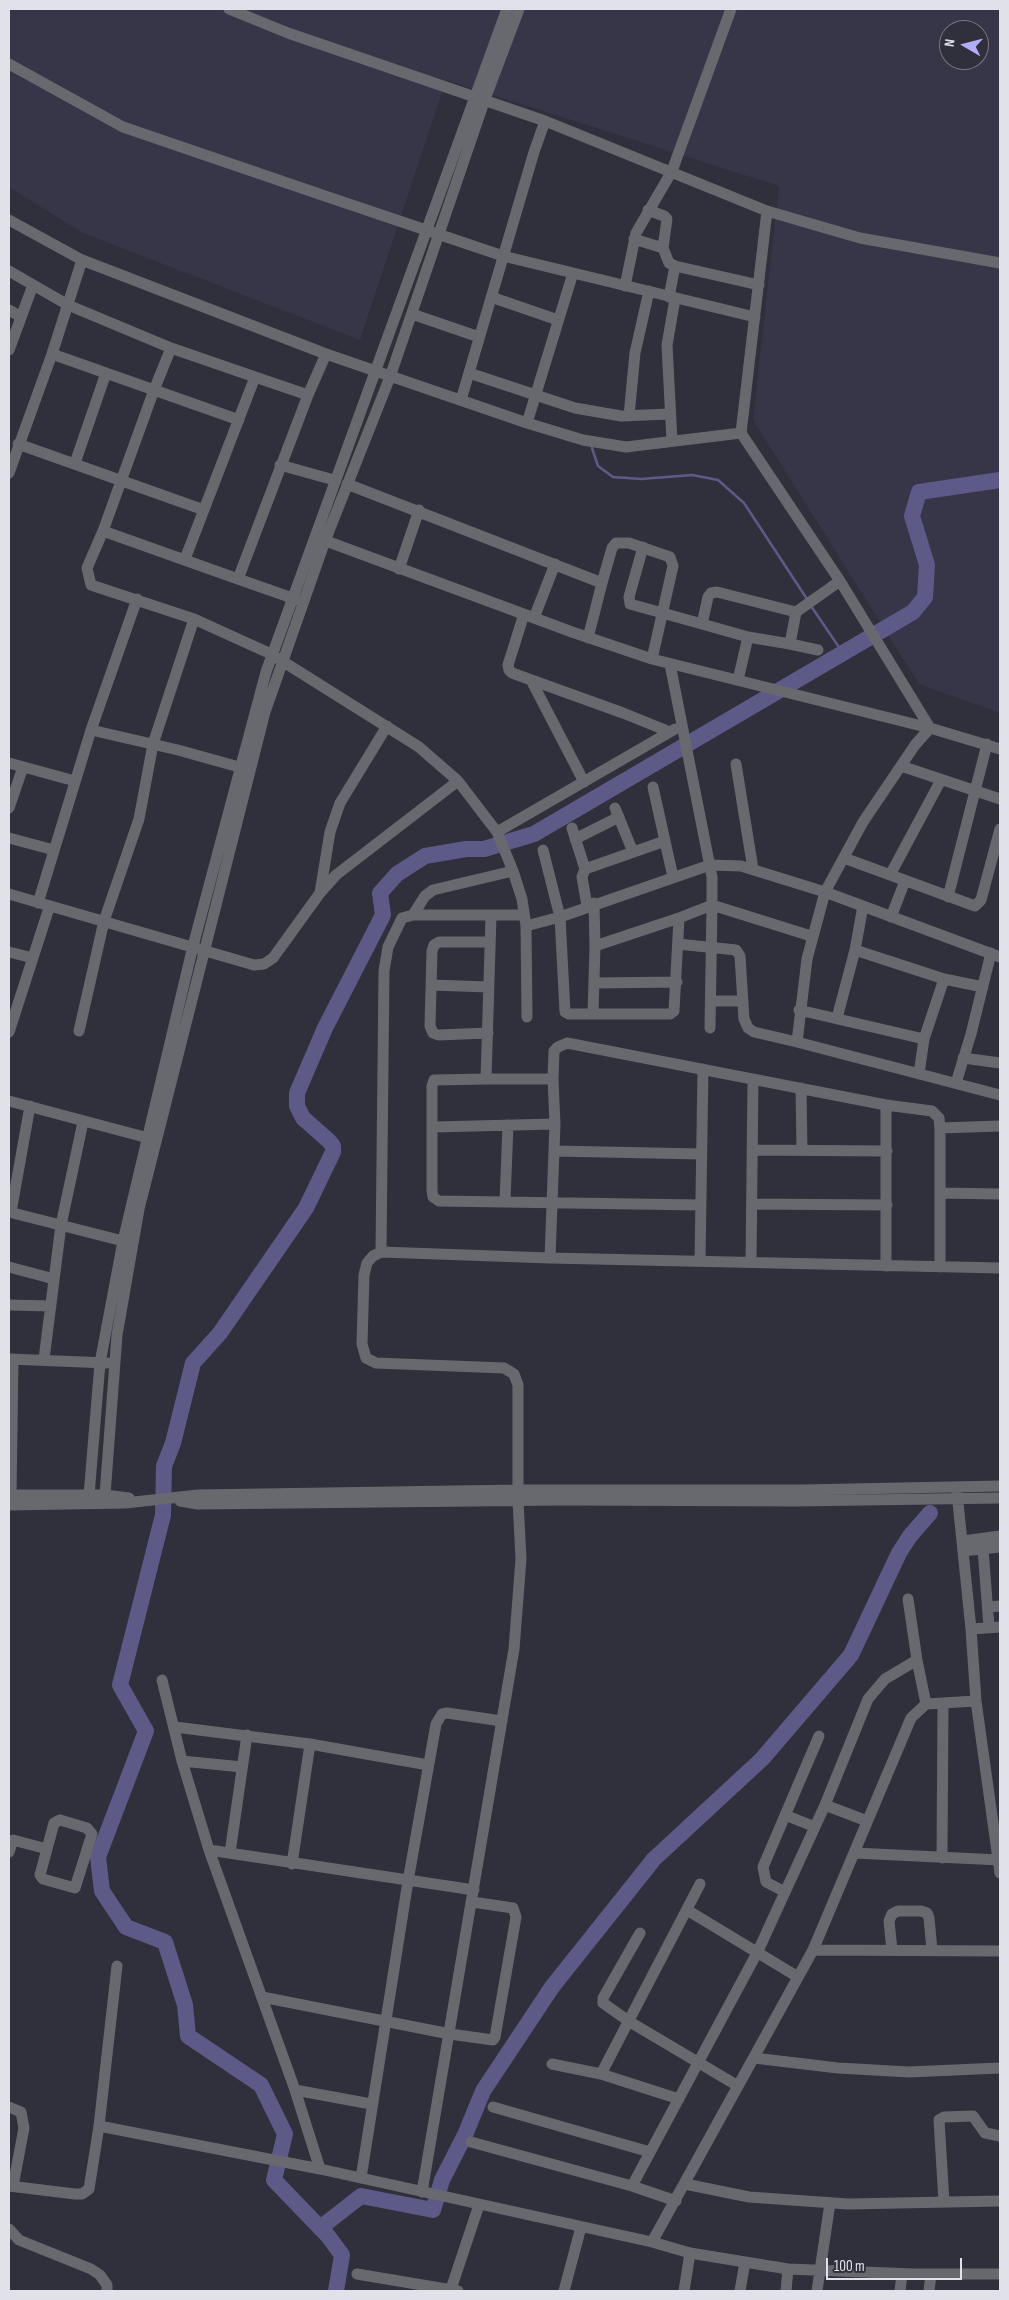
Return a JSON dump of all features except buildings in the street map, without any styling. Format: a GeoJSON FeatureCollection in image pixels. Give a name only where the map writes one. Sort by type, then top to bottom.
{"type":"FeatureCollection","features":[{"type":"Feature","properties":{"kind":"street"},"geometry":{"type":"LineString","coordinates":[[229,9],[288,33],[545,121],[672,170],[767,211],[860,238],[1000,263]]}},
{"type":"Feature","properties":{"kind":"street"},"geometry":{"type":"LineString","coordinates":[[89,1495],[100,1362],[122,1241],[151,1139],[198,948],[239,767],[271,654],[291,597],[347,484],[390,377],[440,233],[507,9]]}},
{"type":"Feature","properties":{"kind":"street"},"geometry":{"type":"LineString","coordinates":[[198,948],[265,712],[302,602],[334,480],[427,229],[480,98],[519,9]]}},
{"type":"Feature","properties":{"kind":"street"},"geometry":{"type":"LineString","coordinates":[[625,286],[634,239],[648,210],[672,170],[731,9]]}},
{"type":"Feature","properties":{"kind":"street"},"geometry":{"type":"LineString","coordinates":[[9,64],[123,127],[440,233],[503,256],[755,317]]}},
{"type":"Feature","properties":{"kind":"street"},"geometry":{"type":"LineString","coordinates":[[461,400],[545,121]]}},
{"type":"Feature","properties":{"kind":"street"},"geometry":{"type":"LineString","coordinates":[[648,210],[667,219],[663,248],[669,263],[759,285]]}},
{"type":"Feature","properties":{"kind":"street"},"geometry":{"type":"LineString","coordinates":[[767,211],[741,433],[840,581],[930,728]]}},
{"type":"Feature","properties":{"kind":"street"},"geometry":{"type":"LineString","coordinates":[[9,220],[82,260],[326,354],[527,423],[584,440],[626,447],[741,433]]}},
{"type":"Feature","properties":{"kind":"street"},"geometry":{"type":"LineString","coordinates":[[634,239],[663,248]]}},
{"type":"Feature","properties":{"kind":"street"},"geometry":{"type":"LineString","coordinates":[[10,468],[52,354],[82,260]]}},
{"type":"Feature","properties":{"kind":"street"},"geometry":{"type":"LineString","coordinates":[[672,441],[667,345],[675,266]]}},
{"type":"Feature","properties":{"kind":"street"},"geometry":{"type":"LineString","coordinates":[[9,271],[68,306],[171,348],[308,395]]}},
{"type":"Feature","properties":{"kind":"street"},"geometry":{"type":"LineString","coordinates":[[527,423],[573,273]]}},
{"type":"Feature","properties":{"kind":"street"},"geometry":{"type":"LineString","coordinates":[[9,350],[33,286]]}},
{"type":"Feature","properties":{"kind":"street"},"geometry":{"type":"LineString","coordinates":[[629,416],[636,353],[649,291]]}},
{"type":"Feature","properties":{"kind":"street"},"geometry":{"type":"LineString","coordinates":[[491,297],[558,320]]}},
{"type":"Feature","properties":{"kind":"street"},"geometry":{"type":"LineString","coordinates":[[9,310],[21,318]]}},
{"type":"Feature","properties":{"kind":"street"},"geometry":{"type":"LineString","coordinates":[[412,314],[479,337]]}},
{"type":"Feature","properties":{"kind":"street"},"geometry":{"type":"LineString","coordinates":[[171,348],[103,531],[87,568],[88,579],[91,585],[194,619],[271,654],[429,754],[458,781],[499,836],[512,868],[525,920],[527,1017]]}},
{"type":"Feature","properties":{"kind":"street"},"geometry":{"type":"LineString","coordinates":[[52,354],[239,420]]}},
{"type":"Feature","properties":{"kind":"street"},"geometry":{"type":"LineString","coordinates":[[238,579],[280,465],[326,354]]}},
{"type":"Feature","properties":{"kind":"street"},"geometry":{"type":"LineString","coordinates":[[75,463],[106,373]]}},
{"type":"Feature","properties":{"kind":"street"},"geometry":{"type":"LineString","coordinates":[[469,373],[575,408],[629,416],[670,414]]}},
{"type":"Feature","properties":{"kind":"street"},"geometry":{"type":"LineString","coordinates":[[185,560],[255,377]]}},
{"type":"Feature","properties":{"kind":"street"},"geometry":{"type":"LineString","coordinates":[[18,444],[204,510]]}},
{"type":"Feature","properties":{"kind":"street"},"geometry":{"type":"LineString","coordinates":[[280,465],[334,480]]}},
{"type":"Feature","properties":{"kind":"street"},"geometry":{"type":"LineString","coordinates":[[347,484],[419,510],[602,583]]}},
{"type":"Feature","properties":{"kind":"street"},"geometry":{"type":"LineString","coordinates":[[399,569],[419,510]]}},
{"type":"Feature","properties":{"kind":"street"},"geometry":{"type":"LineString","coordinates":[[103,531],[302,602]]}},
{"type":"Feature","properties":{"kind":"street"},"geometry":{"type":"LineString","coordinates":[[319,539],[588,638],[652,659],[930,728],[1000,749]]}},
{"type":"Feature","properties":{"kind":"street"},"geometry":{"type":"LineString","coordinates":[[588,638],[612,548],[616,543],[622,542],[667,554],[672,561],[652,659]]}},
{"type":"Feature","properties":{"kind":"street"},"geometry":{"type":"LineString","coordinates":[[643,547],[628,602],[634,606],[748,637],[818,650]]}},
{"type":"Feature","properties":{"kind":"street"},"geometry":{"type":"LineString","coordinates":[[555,564],[529,616],[508,665],[509,670],[531,680],[624,712],[670,732]]}},
{"type":"Feature","properties":{"kind":"street"},"geometry":{"type":"LineString","coordinates":[[790,644],[799,610],[840,581]]}},
{"type":"Feature","properties":{"kind":"street"},"geometry":{"type":"LineString","coordinates":[[702,624],[708,597],[711,593],[717,592],[799,610]]}},
{"type":"Feature","properties":{"kind":"street"},"geometry":{"type":"LineString","coordinates":[[38,902],[74,781],[137,599]]}},
{"type":"Feature","properties":{"kind":"street"},"geometry":{"type":"LineString","coordinates":[[79,1031],[104,921],[139,819],[153,744],[194,619]]}},
{"type":"Feature","properties":{"kind":"street"},"geometry":{"type":"LineString","coordinates":[[738,680],[748,637]]}},
{"type":"Feature","properties":{"kind":"street"},"geometry":{"type":"LineString","coordinates":[[670,664],[710,865],[712,905],[710,1028]]}},
{"type":"Feature","properties":{"kind":"street"},"geometry":{"type":"LineString","coordinates":[[531,680],[584,782]]}},
{"type":"Feature","properties":{"kind":"street"},"geometry":{"type":"LineString","coordinates":[[320,893],[330,832],[340,804],[387,726]]}},
{"type":"Feature","properties":{"kind":"street"},"geometry":{"type":"LineString","coordinates":[[797,1042],[799,1010],[812,936],[825,892],[863,822],[901,766],[930,728]]}},
{"type":"Feature","properties":{"kind":"street"},"geometry":{"type":"LineString","coordinates":[[91,730],[239,767]]}},
{"type":"Feature","properties":{"kind":"street"},"geometry":{"type":"LineString","coordinates":[[499,836],[584,782],[670,732],[683,731]]}},
{"type":"Feature","properties":{"kind":"street"},"geometry":{"type":"LineString","coordinates":[[948,897],[987,744]]}},
{"type":"Feature","properties":{"kind":"street"},"geometry":{"type":"LineString","coordinates":[[9,763],[74,781]]}},
{"type":"Feature","properties":{"kind":"street"},"geometry":{"type":"LineString","coordinates":[[736,764],[753,869]]}},
{"type":"Feature","properties":{"kind":"street"},"geometry":{"type":"LineString","coordinates":[[901,766],[1000,799]]}},
{"type":"Feature","properties":{"kind":"street"},"geometry":{"type":"LineString","coordinates":[[9,808],[23,767]]}},
{"type":"Feature","properties":{"kind":"street"},"geometry":{"type":"LineString","coordinates":[[890,875],[942,780]]}},
{"type":"Feature","properties":{"kind":"street"},"geometry":{"type":"LineString","coordinates":[[9,894],[38,902],[49,908],[104,921],[254,965],[264,964],[274,958],[320,893],[336,875],[458,781]]}},
{"type":"Feature","properties":{"kind":"street"},"geometry":{"type":"LineString","coordinates":[[653,787],[672,877]]}},
{"type":"Feature","properties":{"kind":"street"},"geometry":{"type":"LineString","coordinates":[[593,1014],[595,946],[590,905],[582,877],[585,869],[573,834],[617,813],[633,852]]}},
{"type":"Feature","properties":{"kind":"street"},"geometry":{"type":"LineString","coordinates":[[844,858],[970,905],[979,904],[1000,829]]}},
{"type":"Feature","properties":{"kind":"street"},"geometry":{"type":"LineString","coordinates":[[9,838],[54,850]]}},
{"type":"Feature","properties":{"kind":"street"},"geometry":{"type":"LineString","coordinates":[[585,869],[665,842]]}},
{"type":"Feature","properties":{"kind":"street"},"geometry":{"type":"LineString","coordinates":[[543,850],[560,917],[565,1012],[569,1014],[670,1014],[676,1006],[678,918]]}},
{"type":"Feature","properties":{"kind":"street"},"geometry":{"type":"LineString","coordinates":[[381,1252],[384,971],[388,947],[402,918],[413,915],[490,916],[525,920],[560,917],[590,905],[710,865],[741,866],[753,869],[825,892],[996,955],[983,987],[956,1083]]}},
{"type":"Feature","properties":{"kind":"street"},"geometry":{"type":"LineString","coordinates":[[413,915],[425,896],[433,890],[512,868]]}},
{"type":"Feature","properties":{"kind":"street"},"geometry":{"type":"LineString","coordinates":[[891,917],[905,881]]}},
{"type":"Feature","properties":{"kind":"street"},"geometry":{"type":"LineString","coordinates":[[595,946],[712,905],[812,936]]}},
{"type":"Feature","properties":{"kind":"street"},"geometry":{"type":"LineString","coordinates":[[836,1018],[854,950],[863,906]]}},
{"type":"Feature","properties":{"kind":"street"},"geometry":{"type":"LineString","coordinates":[[9,1032],[49,908]]}},
{"type":"Feature","properties":{"kind":"street"},"geometry":{"type":"LineString","coordinates":[[486,1079],[490,916]]}},
{"type":"Feature","properties":{"kind":"street"},"geometry":{"type":"LineString","coordinates":[[488,1033],[438,1035],[433,1033],[430,1026],[432,951],[434,945],[439,942],[490,942]]}},
{"type":"Feature","properties":{"kind":"street"},"geometry":{"type":"LineString","coordinates":[[678,944],[736,950],[740,956],[744,1019],[748,1028],[754,1032],[1000,1095]]}},
{"type":"Feature","properties":{"kind":"street"},"geometry":{"type":"LineString","coordinates":[[854,950],[944,979],[983,987]]}},
{"type":"Feature","properties":{"kind":"street"},"geometry":{"type":"LineString","coordinates":[[9,952],[33,958]]}},
{"type":"Feature","properties":{"kind":"street"},"geometry":{"type":"LineString","coordinates":[[919,1074],[924,1039],[944,979]]}},
{"type":"Feature","properties":{"kind":"street"},"geometry":{"type":"LineString","coordinates":[[594,983],[677,982]]}},
{"type":"Feature","properties":{"kind":"street"},"geometry":{"type":"LineString","coordinates":[[431,985],[489,987]]}},
{"type":"Feature","properties":{"kind":"street"},"geometry":{"type":"LineString","coordinates":[[711,1001],[743,1001]]}},
{"type":"Feature","properties":{"kind":"street"},"geometry":{"type":"LineString","coordinates":[[799,1010],[924,1039]]}},
{"type":"Feature","properties":{"kind":"street"},"geometry":{"type":"LineString","coordinates":[[550,1258],[555,1124],[554,1052],[558,1047],[568,1043],[886,1105],[932,1112],[939,1118],[940,1128],[940,1267]]}},
{"type":"Feature","properties":{"kind":"street"},"geometry":{"type":"LineString","coordinates":[[964,1058],[1000,1063]]}},
{"type":"Feature","properties":{"kind":"street"},"geometry":{"type":"LineString","coordinates":[[700,1261],[703,1069]]}},
{"type":"Feature","properties":{"kind":"street"},"geometry":{"type":"LineString","coordinates":[[751,1262],[753,1079]]}},
{"type":"Feature","properties":{"kind":"street"},"geometry":{"type":"LineString","coordinates":[[553,1080],[434,1080],[432,1086],[434,1127],[433,1197],[439,1201],[700,1205]]}},
{"type":"Feature","properties":{"kind":"street"},"geometry":{"type":"LineString","coordinates":[[801,1088],[802,1150]]}},
{"type":"Feature","properties":{"kind":"street"},"geometry":{"type":"LineString","coordinates":[[9,1101],[151,1139]]}},
{"type":"Feature","properties":{"kind":"street"},"geometry":{"type":"LineString","coordinates":[[886,1105],[886,1266]]}},
{"type":"Feature","properties":{"kind":"street"},"geometry":{"type":"LineString","coordinates":[[30,1106],[10,1212],[122,1241]]}},
{"type":"Feature","properties":{"kind":"street"},"geometry":{"type":"LineString","coordinates":[[44,1359],[61,1225],[83,1122]]}},
{"type":"Feature","properties":{"kind":"street"},"geometry":{"type":"LineString","coordinates":[[434,1127],[555,1124]]}},
{"type":"Feature","properties":{"kind":"street"},"geometry":{"type":"LineString","coordinates":[[505,1201],[508,1126]]}},
{"type":"Feature","properties":{"kind":"street"},"geometry":{"type":"LineString","coordinates":[[940,1128],[1000,1126]]}},
{"type":"Feature","properties":{"kind":"street"},"geometry":{"type":"LineString","coordinates":[[105,1495],[118,1336],[151,1139]]}},
{"type":"Feature","properties":{"kind":"street"},"geometry":{"type":"LineString","coordinates":[[752,1150],[887,1151]]}},
{"type":"Feature","properties":{"kind":"street"},"geometry":{"type":"LineString","coordinates":[[554,1151],[701,1154]]}},
{"type":"Feature","properties":{"kind":"street"},"geometry":{"type":"LineString","coordinates":[[9,1157],[21,1160]]}},
{"type":"Feature","properties":{"kind":"street"},"geometry":{"type":"LineString","coordinates":[[940,1193],[1000,1194]]}},
{"type":"Feature","properties":{"kind":"street"},"geometry":{"type":"LineString","coordinates":[[752,1204],[887,1205]]}},
{"type":"Feature","properties":{"kind":"street"},"geometry":{"type":"LineString","coordinates":[[427,2194],[450,2034],[514,1649],[521,1558],[518,1495],[518,1385],[514,1374],[504,1368],[376,1363],[366,1358],[362,1344],[364,1275],[367,1263],[373,1256],[381,1252],[550,1258],[1000,1268]]}},
{"type":"Feature","properties":{"kind":"street"},"geometry":{"type":"LineString","coordinates":[[9,1267],[54,1279]]}},
{"type":"Feature","properties":{"kind":"street"},"geometry":{"type":"LineString","coordinates":[[9,1305],[51,1306]]}},
{"type":"Feature","properties":{"kind":"street"},"geometry":{"type":"LineString","coordinates":[[10,1498],[11,1359],[44,1359],[116,1364]]}},
{"type":"Feature","properties":{"kind":"street"},"geometry":{"type":"LineString","coordinates":[[957,1494],[1000,1486]]}},
{"type":"Feature","properties":{"kind":"street"},"geometry":{"type":"LineString","coordinates":[[957,1494],[972,1629],[976,1701],[1000,1860],[1000,1873]]}},
{"type":"Feature","properties":{"kind":"street"},"geometry":{"type":"LineString","coordinates":[[10,1498],[106,1504],[141,1500],[169,1500],[198,1504],[518,1495],[957,1494],[1000,1498]]}},
{"type":"Feature","properties":{"kind":"street"},"geometry":{"type":"LineString","coordinates":[[10,1498],[105,1495],[141,1500]]}},
{"type":"Feature","properties":{"kind":"street"},"geometry":{"type":"LineString","coordinates":[[963,1546],[1000,1536]]}},
{"type":"Feature","properties":{"kind":"street"},"geometry":{"type":"LineString","coordinates":[[963,1546],[983,1549],[1000,1547]]}},
{"type":"Feature","properties":{"kind":"street"},"geometry":{"type":"LineString","coordinates":[[972,1629],[995,1627],[988,1607],[983,1549]]}},
{"type":"Feature","properties":{"kind":"street"},"geometry":{"type":"LineString","coordinates":[[908,1599],[926,1704]]}},
{"type":"Feature","properties":{"kind":"street"},"geometry":{"type":"LineString","coordinates":[[988,1607],[1000,1606]]}},
{"type":"Feature","properties":{"kind":"street"},"geometry":{"type":"LineString","coordinates":[[632,2186],[758,1951],[825,1805],[873,1692],[885,1679],[917,1660]]}},
{"type":"Feature","properties":{"kind":"street"},"geometry":{"type":"LineString","coordinates":[[162,1680],[175,1726],[182,1761],[210,1850],[295,2090],[320,2169]]}},
{"type":"Feature","properties":{"kind":"street"},"geometry":{"type":"LineString","coordinates":[[652,2242],[813,1950],[910,1718],[926,1704],[976,1701]]}},
{"type":"Feature","properties":{"kind":"street"},"geometry":{"type":"LineString","coordinates":[[942,1703],[942,1858]]}},
{"type":"Feature","properties":{"kind":"street"},"geometry":{"type":"LineString","coordinates":[[361,2178],[371,2104],[436,1724],[442,1714],[447,1713],[502,1721]]}},
{"type":"Feature","properties":{"kind":"street"},"geometry":{"type":"LineString","coordinates":[[175,1726],[310,1744],[428,1765]]}},
{"type":"Feature","properties":{"kind":"street"},"geometry":{"type":"LineString","coordinates":[[230,1853],[247,1735]]}},
{"type":"Feature","properties":{"kind":"street"},"geometry":{"type":"LineString","coordinates":[[785,1892],[766,1882],[762,1872],[819,1736]]}},
{"type":"Feature","properties":{"kind":"street"},"geometry":{"type":"LineString","coordinates":[[292,1864],[310,1744]]}},
{"type":"Feature","properties":{"kind":"street"},"geometry":{"type":"LineString","coordinates":[[182,1761],[242,1767]]}},
{"type":"Feature","properties":{"kind":"street"},"geometry":{"type":"LineString","coordinates":[[825,1805],[867,1821]]}},
{"type":"Feature","properties":{"kind":"street"},"geometry":{"type":"LineString","coordinates":[[785,1815],[814,1827]]}},
{"type":"Feature","properties":{"kind":"street"},"geometry":{"type":"LineString","coordinates":[[57,1820],[91,1830],[92,1838],[75,1888],[41,1878],[47,1849],[54,1824],[57,1820]]}},
{"type":"Feature","properties":{"kind":"street"},"geometry":{"type":"LineString","coordinates":[[9,1852],[10,1840],[47,1849]]}},
{"type":"Feature","properties":{"kind":"street"},"geometry":{"type":"LineString","coordinates":[[210,1850],[292,1864],[474,1890]]}},
{"type":"Feature","properties":{"kind":"street"},"geometry":{"type":"LineString","coordinates":[[854,1853],[1000,1860]]}},
{"type":"Feature","properties":{"kind":"street"},"geometry":{"type":"LineString","coordinates":[[601,2074],[630,2022],[700,1884]]}},
{"type":"Feature","properties":{"kind":"street"},"geometry":{"type":"LineString","coordinates":[[262,1997],[385,2022],[489,2040],[495,2037],[516,1916],[514,1908],[472,1902]]}},
{"type":"Feature","properties":{"kind":"street"},"geometry":{"type":"LineString","coordinates":[[687,1910],[758,1951],[798,1977]]}},
{"type":"Feature","properties":{"kind":"street"},"geometry":{"type":"LineString","coordinates":[[892,1950],[890,1921],[892,1914],[898,1911],[921,1911],[927,1913],[932,1950]]}},
{"type":"Feature","properties":{"kind":"street"},"geometry":{"type":"LineString","coordinates":[[640,1933],[603,1998],[605,2006],[738,2086]]}},
{"type":"Feature","properties":{"kind":"street"},"geometry":{"type":"LineString","coordinates":[[813,1950],[1000,1951]]}},
{"type":"Feature","properties":{"kind":"street"},"geometry":{"type":"LineString","coordinates":[[9,2107],[21,2112],[24,2128],[11,2186],[76,2194],[86,2191],[90,2184],[99,2126],[117,1966]]}},
{"type":"Feature","properties":{"kind":"street"},"geometry":{"type":"LineString","coordinates":[[754,2058],[838,2068],[909,2072],[1000,2068]]}},
{"type":"Feature","properties":{"kind":"street"},"geometry":{"type":"LineString","coordinates":[[552,2064],[601,2074],[678,2099]]}},
{"type":"Feature","properties":{"kind":"street"},"geometry":{"type":"LineString","coordinates":[[295,2090],[371,2104]]}},
{"type":"Feature","properties":{"kind":"street"},"geometry":{"type":"LineString","coordinates":[[493,2107],[650,2152]]}},
{"type":"Feature","properties":{"kind":"street"},"geometry":{"type":"LineString","coordinates":[[944,2202],[939,2120],[944,2117],[974,2116],[985,2133],[1000,2136]]}},
{"type":"Feature","properties":{"kind":"street"},"geometry":{"type":"LineString","coordinates":[[99,2126],[320,2169],[652,2242],[690,2253],[744,2262],[788,2269],[902,2274],[1000,2274]]}},
{"type":"Feature","properties":{"kind":"street"},"geometry":{"type":"LineString","coordinates":[[471,2142],[632,2186],[676,2201]]}},
{"type":"Feature","properties":{"kind":"street"},"geometry":{"type":"LineString","coordinates":[[685,2184],[749,2197],[830,2203],[1000,2201]]}},
{"type":"Feature","properties":{"kind":"street"},"geometry":{"type":"LineString","coordinates":[[817,2291],[830,2203]]}},
{"type":"Feature","properties":{"kind":"street"},"geometry":{"type":"LineString","coordinates":[[357,2274],[454,2290],[479,2205]]}},
{"type":"Feature","properties":{"kind":"street"},"geometry":{"type":"LineString","coordinates":[[564,2291],[581,2227]]}},
{"type":"Feature","properties":{"kind":"street"},"geometry":{"type":"LineString","coordinates":[[9,2229],[19,2240],[91,2269],[100,2275],[107,2285],[107,2291]]}},
{"type":"Feature","properties":{"kind":"street"},"geometry":{"type":"LineString","coordinates":[[684,2291],[690,2253]]}},
{"type":"Feature","properties":{"kind":"street"},"geometry":{"type":"LineString","coordinates":[[740,2291],[744,2262]]}},
{"type":"Feature","properties":{"kind":"street"},"geometry":{"type":"LineString","coordinates":[[786,2291],[788,2269]]}},
{"type":"Feature","properties":{"kind":"street"},"geometry":{"type":"LineString","coordinates":[[900,2291],[902,2274]]}},
{"type":"Feature","properties":{"kind":"street"},"geometry":{"type":"LineString","coordinates":[[929,2291],[931,2274]]}},
{"type":"Feature","properties":{"kind":"shaded area"},"geometry":{"type":"Polygon","coordinates":[[[9,9],[1000,9],[1000,713],[919,684],[753,420],[779,186],[446,80],[360,340],[83,233],[9,187],[9,9]]]}},
{"type":"Feature","properties":{"kind":"waterway"},"geometry":{"type":"LineString","coordinates":[[592,448],[598,466],[613,477],[641,479],[692,475],[718,480],[744,503],[807,599]]}},
{"type":"Feature","properties":{"kind":"waterway"},"geometry":{"type":"LineString","coordinates":[[336,2291],[342,2255],[328,2236],[274,2180],[285,2134],[261,2085],[188,2036],[185,2005],[165,1942],[126,1927],[102,1891],[98,1857],[146,1731],[120,1685],[163,1515],[164,1466],[173,1443],[193,1363],[220,1333],[306,1208],[333,1152],[333,1146],[329,1141],[303,1118],[297,1106],[297,1093],[325,1028],[383,915],[380,893],[397,874],[425,856],[466,849],[484,849],[534,834],[913,612],[925,597],[927,565],[912,516],[919,492],[1000,480]]}},
{"type":"Feature","properties":{"kind":"waterway"},"geometry":{"type":"LineString","coordinates":[[811,606],[843,653]]}},
{"type":"Feature","properties":{"kind":"waterway"},"geometry":{"type":"LineString","coordinates":[[320,2228],[361,2196],[433,2210],[442,2180],[465,2135],[483,2091],[552,1987],[654,1859],[762,1759],[851,1655],[899,1553],[910,1536],[930,1513]]}}]}
